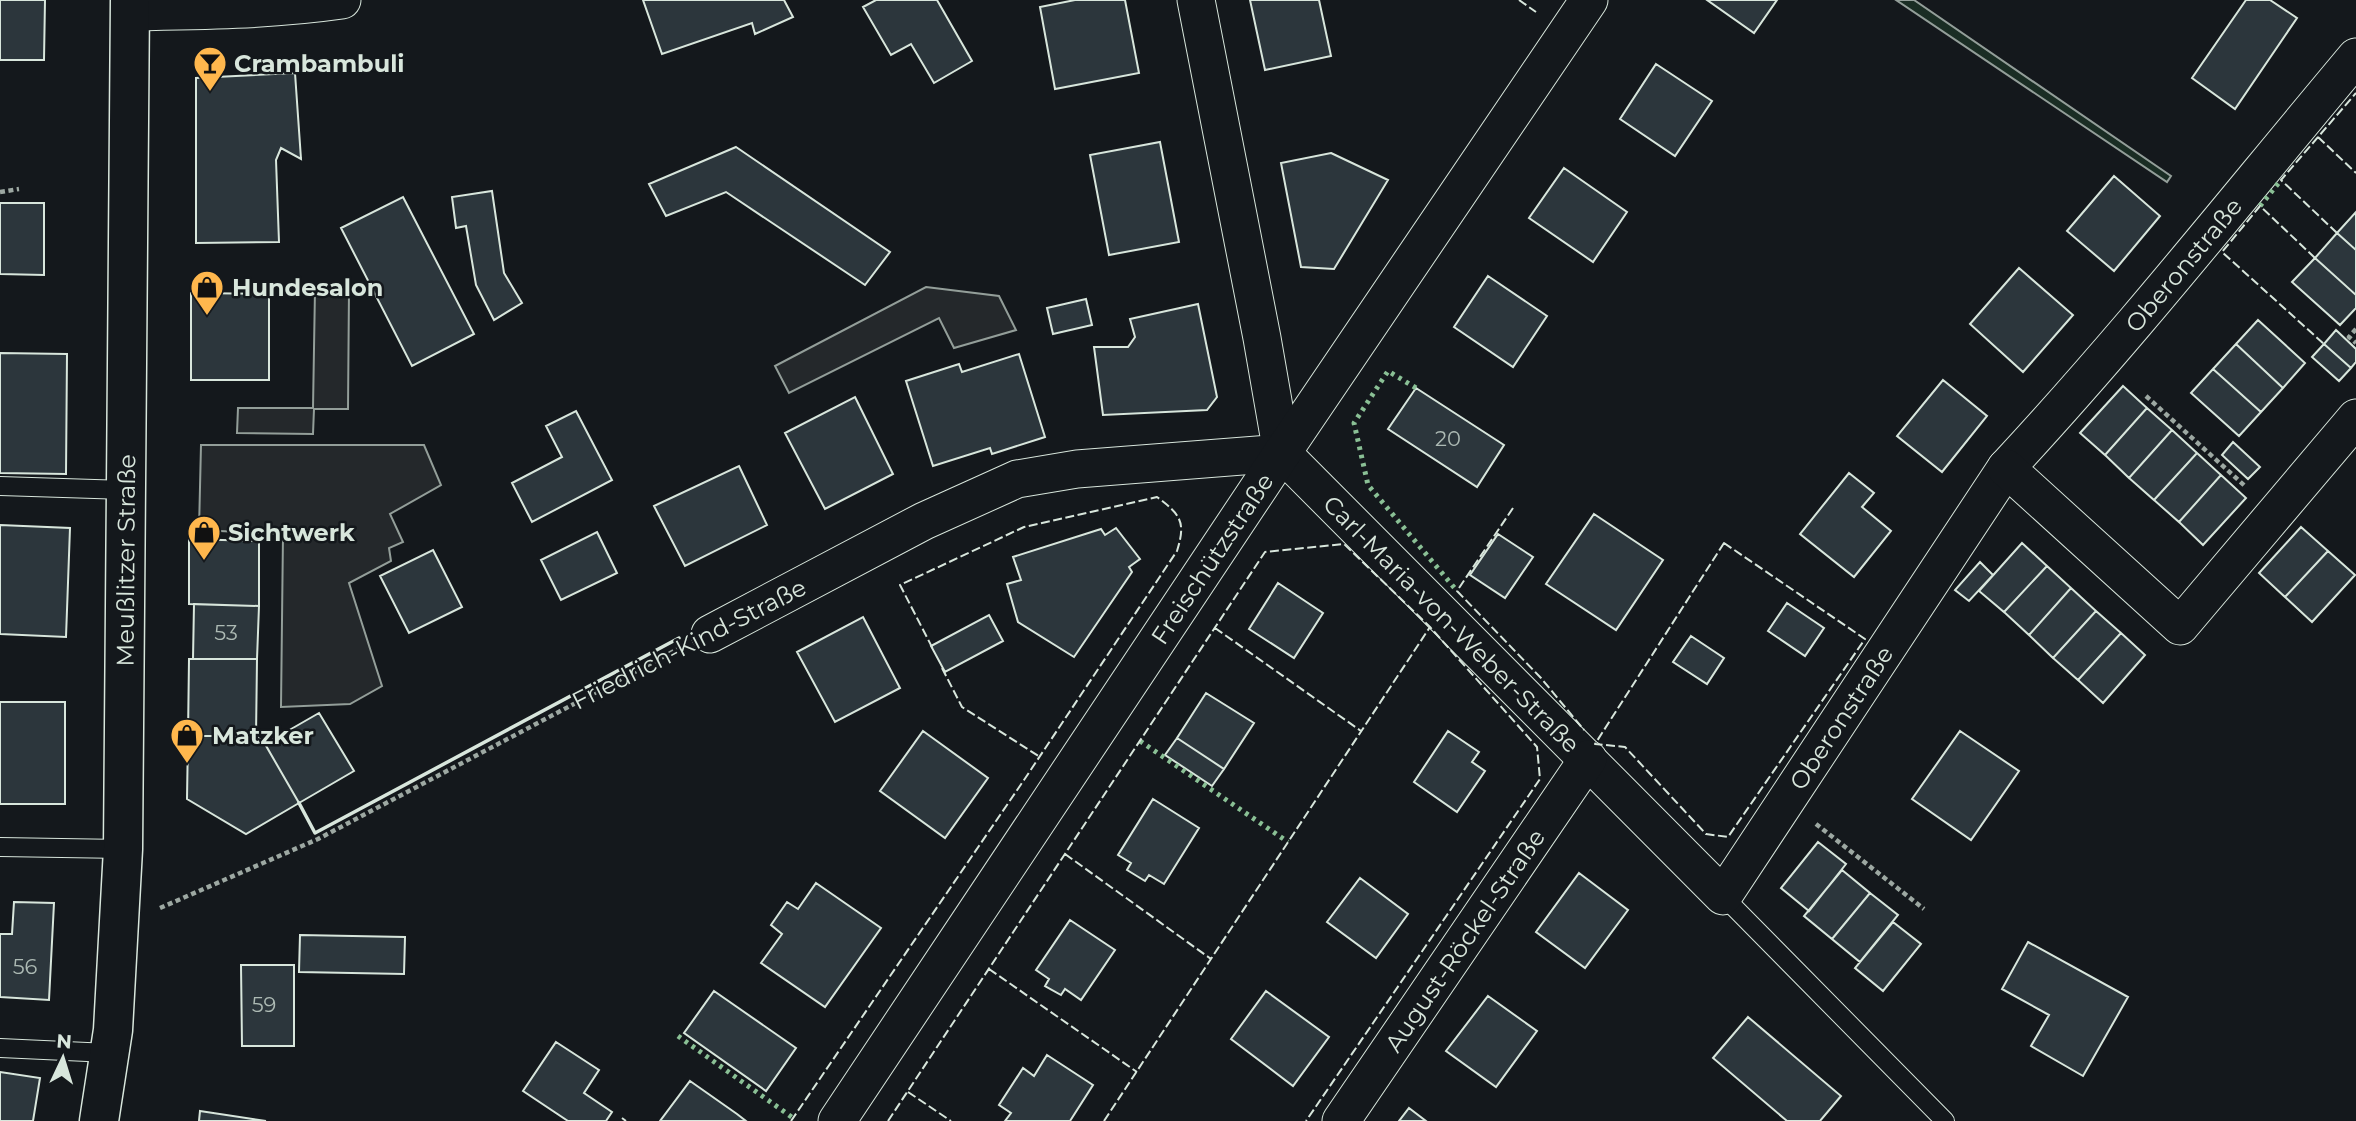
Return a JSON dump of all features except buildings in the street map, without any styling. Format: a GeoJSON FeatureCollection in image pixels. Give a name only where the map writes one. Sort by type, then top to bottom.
{"type":"FeatureCollection","features":[{"type":"Feature","properties":{"kind":"street"},"geometry":{"type":"LineString","coordinates":[[130,6],[231,10],[342,0]]}},
{"type":"Feature","properties":{"kind":"street"},"geometry":{"type":"LineString","coordinates":[[1196,0],[1282,453]]}},
{"type":"Feature","properties":{"kind":"street","name":"Freischützstraße"},"geometry":{"type":"LineString","coordinates":[[838,1121],[1282,453],[1589,0]]}},
{"type":"Feature","properties":{"kind":"street","name":"Meußlitzer Straße"},"geometry":{"type":"LineString","coordinates":[[99,1121],[109,1053],[120,925],[123,849],[130,6]]}},
{"type":"Feature","properties":{"kind":"street","name":"Oberonstraße"},"geometry":{"type":"LineString","coordinates":[[1723,896],[2007,468],[2064,406],[2190,258],[2356,57]]}},
{"type":"Feature","properties":{"kind":"street"},"geometry":{"type":"LineString","coordinates":[[2007,468],[2180,626],[2356,418]]}},
{"type":"Feature","properties":{"kind":"street","name":"Friedrich-Kind-Straße"},"geometry":{"type":"LineString","coordinates":[[710,634],[924,521],[1017,479],[1077,468],[1282,453]]}},
{"type":"Feature","properties":{"kind":"street","name":"Carl-Maria-von-Weber-Straße"},"geometry":{"type":"LineString","coordinates":[[1282,453],[1723,896]]}},
{"type":"Feature","properties":{"kind":"street","name":"August-Röckel-Straße"},"geometry":{"type":"LineString","coordinates":[[1341,1121],[1588,759]]}},
{"type":"Feature","properties":{"kind":"lane"},"geometry":{"type":"LineString","coordinates":[[0,486],[126,490]]}},
{"type":"Feature","properties":{"kind":"lane"},"geometry":{"type":"LineString","coordinates":[[0,847],[123,849]]}},
{"type":"Feature","properties":{"kind":"lane","name":"Carl-Maria-von-Weber-Straße"},"geometry":{"type":"LineString","coordinates":[[1723,896],[1945,1121]]}},
{"type":"Feature","properties":{"kind":"lane"},"geometry":{"type":"LineString","coordinates":[[0,1048],[109,1053]]}},
{"type":"Feature","properties":{"kind":"path"},"geometry":{"type":"LineString","coordinates":[[0,192],[19,189]]}},
{"type":"Feature","properties":{"kind":"path"},"geometry":{"type":"LineString","coordinates":[[2356,329],[2349,337],[2356,342]]}},
{"type":"Feature","properties":{"kind":"path"},"geometry":{"type":"LineString","coordinates":[[2146,396],[2276,513]]}},
{"type":"Feature","properties":{"kind":"path","name":"Friedrich-Kind-Straße"},"geometry":{"type":"LineString","coordinates":[[120,925],[318,839],[710,634]]}},
{"type":"Feature","properties":{"kind":"path"},"geometry":{"type":"LineString","coordinates":[[1788,801],[1924,909]]}},
{"type":"Feature","properties":{"kind":"green space"},"geometry":{"type":"Polygon","coordinates":[[[1896,0],[1914,0],[2171,176],[2167,182],[1896,0]]]}},
{"type":"Feature","properties":{"kind":"shaded area"},"geometry":{"type":"Polygon","coordinates":[[[926,287],[999,296],[1016,330],[954,348],[939,318],[789,393],[775,366],[926,287]]]}},
{"type":"Feature","properties":{"kind":"shaded area"},"geometry":{"type":"Polygon","coordinates":[[[315,289],[349,289],[348,409],[314,409],[313,434],[237,433],[238,408],[313,408],[315,289]]]}},
{"type":"Feature","properties":{"kind":"shaded area"},"geometry":{"type":"Polygon","coordinates":[[[201,445],[424,445],[441,485],[390,514],[403,542],[389,548],[391,561],[349,583],[382,686],[350,704],[281,707],[283,534],[199,530],[201,445]]]}},
{"type":"Feature","properties":{"kind":"hedge"},"geometry":{"type":"LineString","coordinates":[[2260,206],[2281,180]]}},
{"type":"Feature","properties":{"kind":"hedge"},"geometry":{"type":"LineString","coordinates":[[1416,388],[1388,371],[1354,423],[1368,485],[1457,591]]}},
{"type":"Feature","properties":{"kind":"hedge"},"geometry":{"type":"LineString","coordinates":[[1140,741],[1288,842]]}},
{"type":"Feature","properties":{"kind":"hedge"},"geometry":{"type":"LineString","coordinates":[[678,1036],[793,1118]]}},
{"type":"Feature","properties":{"kind":"fence"},"geometry":{"type":"LineString","coordinates":[[1519,0],[1536,12]]}},
{"type":"Feature","properties":{"kind":"fence"},"geometry":{"type":"LineString","coordinates":[[2337,233],[2281,180],[2356,93]]}},
{"type":"Feature","properties":{"kind":"fence"},"geometry":{"type":"LineString","coordinates":[[2318,137],[2356,173]]}},
{"type":"Feature","properties":{"kind":"fence"},"geometry":{"type":"LineString","coordinates":[[2315,258],[2260,206],[2222,252],[2324,344]]}},
{"type":"Feature","properties":{"kind":"fence"},"geometry":{"type":"LineString","coordinates":[[791,1121],[1177,551],[1181,526],[1176,514],[1157,497],[1024,527],[900,585],[933,649]]}},
{"type":"Feature","properties":{"kind":"fence"},"geometry":{"type":"LineString","coordinates":[[1513,508],[1457,591],[1541,678],[1584,730]]}},
{"type":"Feature","properties":{"kind":"fence"},"geometry":{"type":"LineString","coordinates":[[1724,543],[1865,639],[1728,837],[1706,834],[1625,747],[1595,744],[1724,543]]}},
{"type":"Feature","properties":{"kind":"fence"},"geometry":{"type":"LineString","coordinates":[[888,1121],[1265,552],[1344,544],[1430,627],[1537,747],[1540,779],[1306,1121]]}},
{"type":"Feature","properties":{"kind":"fence"},"geometry":{"type":"LineString","coordinates":[[1104,1121],[1430,627]]}},
{"type":"Feature","properties":{"kind":"fence"},"geometry":{"type":"LineString","coordinates":[[1215,628],[1361,731]]}},
{"type":"Feature","properties":{"kind":"fence"},"geometry":{"type":"LineString","coordinates":[[942,668],[962,707],[1040,757]]}},
{"type":"Feature","properties":{"kind":"fence"},"geometry":{"type":"LineString","coordinates":[[1065,854],[1211,959]]}},
{"type":"Feature","properties":{"kind":"fence"},"geometry":{"type":"LineString","coordinates":[[989,969],[1137,1072]]}},
{"type":"Feature","properties":{"kind":"fence"},"geometry":{"type":"LineString","coordinates":[[908,1092],[951,1121]]}},
{"type":"Feature","properties":{"kind":"fence"},"geometry":{"type":"LineString","coordinates":[[622,1118],[626,1121]]}},
{"type":"Feature","properties":{"kind":"wall"},"geometry":{"type":"LineString","coordinates":[[299,803],[315,833],[679,638]]}},
{"type":"Feature","properties":{"kind":"place","name":"Crambambuli"},"geometry":{"type":"Point","coordinates":[210,93]}},
{"type":"Feature","properties":{"kind":"place","name":"Hundesalon"},"geometry":{"type":"Point","coordinates":[207,317]}},
{"type":"Feature","properties":{"kind":"place","name":"Sichtwerk"},"geometry":{"type":"Point","coordinates":[204,562]}},
{"type":"Feature","properties":{"kind":"place","name":"Matzker"},"geometry":{"type":"Point","coordinates":[187,765]}}]}
